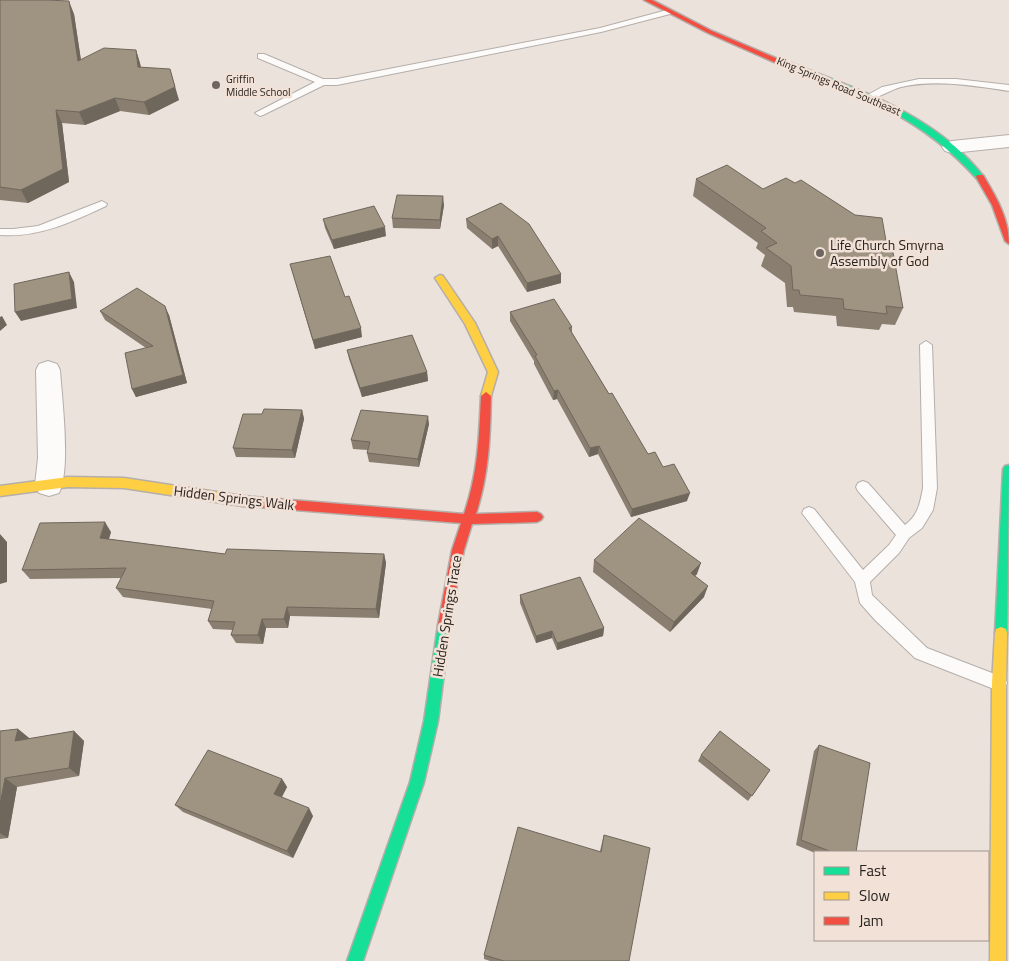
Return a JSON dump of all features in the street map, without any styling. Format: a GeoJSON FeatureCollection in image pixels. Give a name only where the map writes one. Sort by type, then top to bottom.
{"type":"FeatureCollection","features":[{"type":"Feature","properties":{"kind":"street","name":"King Springs Road Southeast"},"geometry":{"type":"LineString","coordinates":[[646,0],[720,37],[869,97],[922,124],[952,147],[978,173],[988,187],[1005,226],[1009,241]]}},
{"type":"Feature","properties":{"kind":"street"},"geometry":{"type":"LineString","coordinates":[[952,147],[974,143],[1009,141]]}},
{"type":"Feature","properties":{"kind":"street","name":"Hidden Springs Trace"},"geometry":{"type":"LineString","coordinates":[[355,961],[417,782],[431,721],[448,596],[458,550],[479,486],[484,446],[485,398],[494,372],[478,336],[457,300],[440,278]]}},
{"type":"Feature","properties":{"kind":"street"},"geometry":{"type":"LineString","coordinates":[[48,370],[51,458],[49,485]]}},
{"type":"Feature","properties":{"kind":"street"},"geometry":{"type":"LineString","coordinates":[[998,961],[999,682],[1009,469]]}},
{"type":"Feature","properties":{"kind":"street","name":"Hidden Springs Walk"},"geometry":{"type":"LineString","coordinates":[[0,491],[68,482],[124,483],[267,504],[468,519],[537,517]]}},
{"type":"Feature","properties":{"kind":"lane"},"geometry":{"type":"LineString","coordinates":[[261,56],[322,82],[337,82],[601,30],[668,12]]}},
{"type":"Feature","properties":{"kind":"lane"},"geometry":{"type":"LineString","coordinates":[[260,113],[322,82]]}},
{"type":"Feature","properties":{"kind":"lane"},"geometry":{"type":"LineString","coordinates":[[869,97],[877,92],[896,86],[920,82],[956,82],[1009,88]]}},
{"type":"Feature","properties":{"kind":"lane"},"geometry":{"type":"LineString","coordinates":[[0,232],[21,232],[50,225],[102,204]]}},
{"type":"Feature","properties":{"kind":"lane"},"geometry":{"type":"LineString","coordinates":[[862,580],[894,549],[904,534],[917,524],[926,510],[930,488],[926,345]]}},
{"type":"Feature","properties":{"kind":"lane"},"geometry":{"type":"LineString","coordinates":[[863,487],[904,534]]}},
{"type":"Feature","properties":{"kind":"lane"},"geometry":{"type":"LineString","coordinates":[[809,513],[862,580],[865,598],[880,616],[921,653],[999,682]]}},
{"type":"Feature","properties":{"kind":"building"},"geometry":{"type":"Polygon","coordinates":[[[0,0],[69,1],[78,61],[104,48],[136,50],[138,67],[170,69],[175,87],[144,102],[115,98],[79,112],[56,110],[63,169],[21,190],[0,187],[0,0]]]}},
{"type":"Feature","properties":{"kind":"building","name":"Life Church Smyrna Assembly of God"},"geometry":{"type":"Polygon","coordinates":[[[727,165],[763,189],[786,178],[795,183],[801,180],[855,215],[882,218],[886,241],[891,241],[903,308],[886,306],[887,314],[844,309],[843,299],[800,295],[799,290],[793,290],[791,266],[766,248],[777,243],[761,231],[766,228],[696,179],[727,165]]]}},
{"type":"Feature","properties":{"kind":"building"},"geometry":{"type":"Polygon","coordinates":[[[397,195],[443,196],[440,220],[392,218],[397,195]]]}},
{"type":"Feature","properties":{"kind":"building"},"geometry":{"type":"Polygon","coordinates":[[[501,203],[529,224],[561,274],[527,283],[498,236],[492,239],[466,219],[501,203]]]}},
{"type":"Feature","properties":{"kind":"building"},"geometry":{"type":"Polygon","coordinates":[[[374,206],[385,227],[332,240],[323,219],[374,206]]]}},
{"type":"Feature","properties":{"kind":"building"},"geometry":{"type":"Polygon","coordinates":[[[330,256],[345,297],[349,296],[361,328],[313,340],[290,264],[330,256]]]}},
{"type":"Feature","properties":{"kind":"building"},"geometry":{"type":"Polygon","coordinates":[[[69,272],[72,299],[15,312],[14,284],[69,272]]]}},
{"type":"Feature","properties":{"kind":"building"},"geometry":{"type":"Polygon","coordinates":[[[137,288],[165,306],[183,375],[132,389],[125,353],[153,346],[100,311],[137,288]]]}},
{"type":"Feature","properties":{"kind":"building"},"geometry":{"type":"Polygon","coordinates":[[[554,299],[572,327],[569,328],[609,394],[612,393],[648,454],[655,452],[663,467],[674,464],[690,493],[632,509],[599,446],[590,448],[558,390],[554,391],[535,356],[537,355],[510,312],[554,299]]]}},
{"type":"Feature","properties":{"kind":"building"},"geometry":{"type":"Polygon","coordinates":[[[412,335],[427,372],[360,388],[347,350],[412,335]]]}},
{"type":"Feature","properties":{"kind":"building"},"geometry":{"type":"Polygon","coordinates":[[[264,409],[302,410],[292,450],[233,448],[243,414],[262,414],[264,409]]]}},
{"type":"Feature","properties":{"kind":"building"},"geometry":{"type":"Polygon","coordinates":[[[361,410],[428,416],[418,459],[367,453],[370,442],[351,440],[361,410]]]}},
{"type":"Feature","properties":{"kind":"building"},"geometry":{"type":"Polygon","coordinates":[[[639,518],[701,563],[691,573],[708,586],[674,622],[594,560],[639,518]]]}},
{"type":"Feature","properties":{"kind":"building"},"geometry":{"type":"Polygon","coordinates":[[[105,522],[100,538],[225,554],[227,549],[384,554],[376,609],[287,607],[284,619],[262,619],[258,635],[231,635],[235,622],[208,621],[214,601],[116,588],[126,568],[22,570],[40,523],[105,522]]]}},
{"type":"Feature","properties":{"kind":"building"},"geometry":{"type":"Polygon","coordinates":[[[580,577],[604,628],[557,643],[552,631],[536,636],[520,595],[580,577]]]}},
{"type":"Feature","properties":{"kind":"building"},"geometry":{"type":"Polygon","coordinates":[[[18,729],[15,741],[74,731],[69,768],[5,778],[0,805],[0,731],[18,729]]]}},
{"type":"Feature","properties":{"kind":"building"},"geometry":{"type":"Polygon","coordinates":[[[720,731],[770,770],[752,796],[701,755],[720,731]]]}},
{"type":"Feature","properties":{"kind":"building"},"geometry":{"type":"Polygon","coordinates":[[[819,745],[870,763],[856,851],[829,851],[801,840],[819,745]]]}},
{"type":"Feature","properties":{"kind":"building"},"geometry":{"type":"Polygon","coordinates":[[[208,750],[282,779],[274,794],[309,808],[287,851],[175,805],[208,750]]]}},
{"type":"Feature","properties":{"kind":"building"},"geometry":{"type":"Polygon","coordinates":[[[518,827],[601,852],[604,835],[650,848],[629,961],[504,961],[484,955],[518,827]]]}},
{"type":"Feature","properties":{"kind":"traffic: fast"},"geometry":{"type":"LineString","coordinates":[[788,65],[867,96],[917,122],[961,156],[980,177]]}},
{"type":"Feature","properties":{"kind":"traffic: fast"},"geometry":{"type":"LineString","coordinates":[[1001,633],[1009,469]]}},
{"type":"Feature","properties":{"kind":"traffic: fast"},"geometry":{"type":"LineString","coordinates":[[355,961],[417,782],[431,721],[444,625]]}},
{"type":"Feature","properties":{"kind":"traffic: slow"},"geometry":{"type":"LineString","coordinates":[[440,278],[470,323],[493,372],[486,396]]}},
{"type":"Feature","properties":{"kind":"traffic: slow"},"geometry":{"type":"LineString","coordinates":[[0,491],[68,482],[124,483],[243,501]]}},
{"type":"Feature","properties":{"kind":"traffic: slow"},"geometry":{"type":"LineString","coordinates":[[998,961],[999,683],[1001,633]]}},
{"type":"Feature","properties":{"kind":"traffic: jam"},"geometry":{"type":"LineString","coordinates":[[647,0],[710,32],[788,65]]}},
{"type":"Feature","properties":{"kind":"traffic: jam"},"geometry":{"type":"LineString","coordinates":[[980,177],[996,205],[1009,241]]}},
{"type":"Feature","properties":{"kind":"traffic: jam"},"geometry":{"type":"LineString","coordinates":[[444,625],[458,550],[479,486],[484,446],[486,396]]}},
{"type":"Feature","properties":{"kind":"traffic: jam"},"geometry":{"type":"LineString","coordinates":[[243,501],[468,519],[537,517]]}},
{"type":"Feature","properties":{"kind":"place","name":"Griffin Middle School"},"geometry":{"type":"Point","coordinates":[216,85]}},
{"type":"Feature","properties":{"kind":"place","name":"Life Church Smyrna Assembly of God"},"geometry":{"type":"Point","coordinates":[820,253]}}]}
